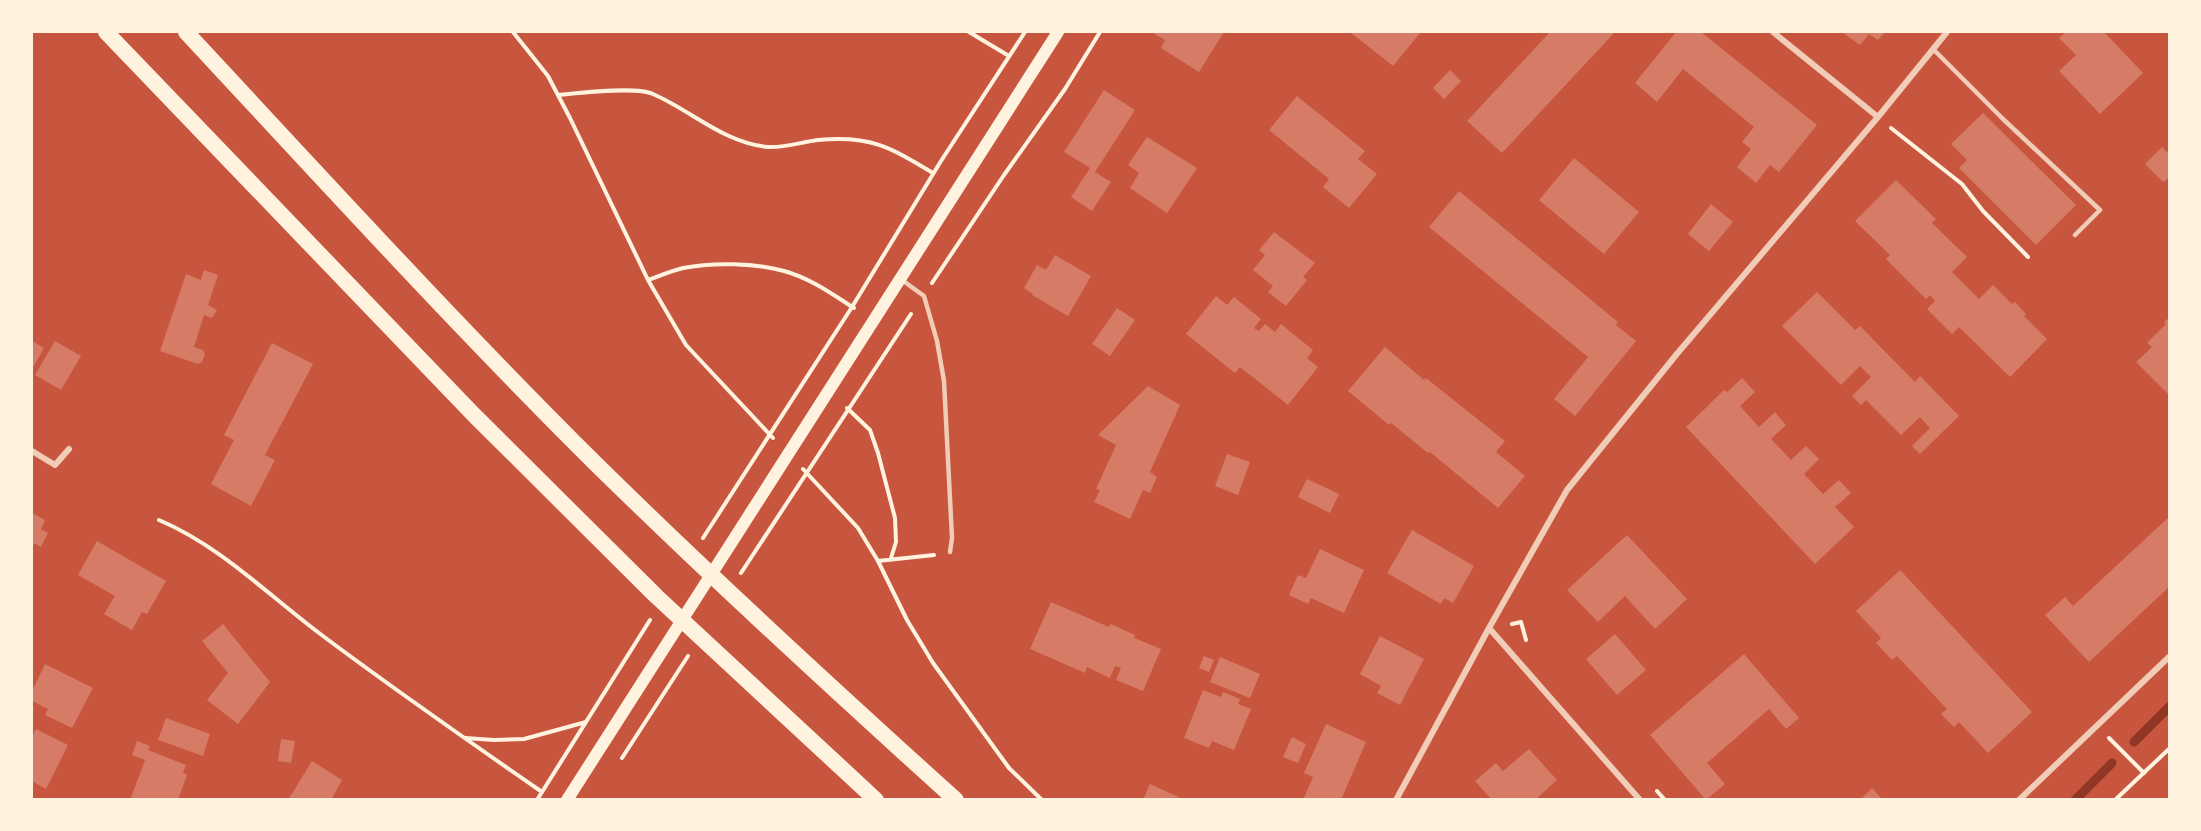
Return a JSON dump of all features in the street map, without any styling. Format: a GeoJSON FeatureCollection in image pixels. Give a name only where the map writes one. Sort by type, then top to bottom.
{"type":"FeatureCollection","features":[{"type":"Feature","properties":{"kind":"highway"},"geometry":{"type":"LineString","coordinates":[[106,32],[474,415],[656,596],[876,800]]}},
{"type":"Feature","properties":{"kind":"highway"},"geometry":{"type":"LineString","coordinates":[[186,32],[475,340],[596,463],[783,644],[956,800]]}},
{"type":"Feature","properties":{"kind":"main road"},"geometry":{"type":"LineString","coordinates":[[567,800],[1058,32]]}},
{"type":"Feature","properties":{"kind":"street"},"geometry":{"type":"LineString","coordinates":[[1773,32],[1878,117]]}},
{"type":"Feature","properties":{"kind":"street"},"geometry":{"type":"LineString","coordinates":[[1396,800],[1489,628],[1568,490],[1676,355],[1947,32]]}},
{"type":"Feature","properties":{"kind":"street"},"geometry":{"type":"LineString","coordinates":[[32,451],[55,465],[69,449]]}},
{"type":"Feature","properties":{"kind":"street"},"geometry":{"type":"LineString","coordinates":[[1489,628],[1640,800]]}},
{"type":"Feature","properties":{"kind":"street"},"geometry":{"type":"LineString","coordinates":[[2019,800],[2169,656]]}},
{"type":"Feature","properties":{"kind":"lane"},"geometry":{"type":"LineString","coordinates":[[1933,49],[2100,210],[2075,235]]}},
{"type":"Feature","properties":{"kind":"lane"},"geometry":{"type":"LineString","coordinates":[[901,279],[924,296],[937,341],[944,381],[952,538],[950,552]]}},
{"type":"Feature","properties":{"kind":"path"},"geometry":{"type":"LineString","coordinates":[[513,32],[548,76],[648,280],[686,345],[781,446]]}},
{"type":"Feature","properties":{"kind":"path"},"geometry":{"type":"LineString","coordinates":[[969,32],[1009,56]]}},
{"type":"Feature","properties":{"kind":"path"},"geometry":{"type":"LineString","coordinates":[[794,396],[852,307],[933,173],[1025,32]]}},
{"type":"Feature","properties":{"kind":"path"},"geometry":{"type":"LineString","coordinates":[[832,432],[1004,175],[1065,89],[1100,32]]}},
{"type":"Feature","properties":{"kind":"path"},"geometry":{"type":"LineString","coordinates":[[558,95],[604,91],[651,92],[732,138],[769,147],[818,140],[856,138],[894,149],[933,173]]}},
{"type":"Feature","properties":{"kind":"path"},"geometry":{"type":"LineString","coordinates":[[1891,127],[1962,184],[1983,211],[2028,257]]}},
{"type":"Feature","properties":{"kind":"path"},"geometry":{"type":"LineString","coordinates":[[648,280],[683,268],[721,264],[784,271],[816,284],[874,322]]}},
{"type":"Feature","properties":{"kind":"path"},"geometry":{"type":"LineString","coordinates":[[847,408],[870,430],[878,453],[895,518],[896,542],[891,558]]}},
{"type":"Feature","properties":{"kind":"path"},"geometry":{"type":"LineString","coordinates":[[796,462],[858,528],[878,561],[907,620],[933,663],[1009,768],[1042,800]]}},
{"type":"Feature","properties":{"kind":"path"},"geometry":{"type":"LineString","coordinates":[[159,520],[186,531],[230,561],[318,632],[542,792]]}},
{"type":"Feature","properties":{"kind":"path"},"geometry":{"type":"LineString","coordinates":[[878,561],[950,552]]}},
{"type":"Feature","properties":{"kind":"path"},"geometry":{"type":"LineString","coordinates":[[537,800],[599,699]]}},
{"type":"Feature","properties":{"kind":"path"},"geometry":{"type":"LineString","coordinates":[[464,738],[524,739],[586,722]]}},
{"type":"Feature","properties":{"kind":"path"},"geometry":{"type":"LineString","coordinates":[[2096,725],[2144,773]]}},
{"type":"Feature","properties":{"kind":"path"},"geometry":{"type":"LineString","coordinates":[[2115,800],[2169,748]]}},
{"type":"Feature","properties":{"kind":"building"},"geometry":{"type":"Polygon","coordinates":[[[1151,32],[1224,32],[1199,72],[1161,48],[1165,40],[1151,32]]]}},
{"type":"Feature","properties":{"kind":"building"},"geometry":{"type":"Polygon","coordinates":[[[1350,32],[1421,32],[1393,66],[1350,32]]]}},
{"type":"Feature","properties":{"kind":"building"},"geometry":{"type":"Polygon","coordinates":[[[1550,32],[1615,32],[1502,153],[1467,121],[1550,32]]]}},
{"type":"Feature","properties":{"kind":"building"},"geometry":{"type":"Polygon","coordinates":[[[1676,32],[1701,32],[1817,125],[1779,172],[1770,165],[1756,183],[1737,167],[1751,149],[1742,142],[1754,127],[1683,69],[1657,102],[1635,83],[1676,32]]]}},
{"type":"Feature","properties":{"kind":"building"},"geometry":{"type":"Polygon","coordinates":[[[1842,32],[1885,32],[1878,40],[1869,34],[1860,45],[1842,32]]]}},
{"type":"Feature","properties":{"kind":"building"},"geometry":{"type":"Polygon","coordinates":[[[2066,32],[2104,32],[2143,73],[2100,114],[2059,71],[2076,55],[2059,38],[2066,32]]]}},
{"type":"Feature","properties":{"kind":"building"},"geometry":{"type":"Polygon","coordinates":[[[1450,70],[1461,81],[1444,99],[1433,88],[1450,70]]]}},
{"type":"Feature","properties":{"kind":"building"},"geometry":{"type":"Polygon","coordinates":[[[1104,90],[1135,110],[1095,172],[1111,182],[1092,211],[1071,197],[1090,168],[1064,152],[1104,90]]]}},
{"type":"Feature","properties":{"kind":"building"},"geometry":{"type":"Polygon","coordinates":[[[1297,96],[1365,151],[1358,159],[1377,174],[1349,208],[1323,187],[1329,179],[1269,130],[1297,96]]]}},
{"type":"Feature","properties":{"kind":"building"},"geometry":{"type":"Polygon","coordinates":[[[1983,113],[2076,205],[2036,245],[1959,168],[1967,160],[1951,144],[1983,113]]]}},
{"type":"Feature","properties":{"kind":"building"},"geometry":{"type":"Polygon","coordinates":[[[1147,137],[1197,168],[1167,213],[1130,188],[1139,173],[1128,165],[1147,137]]]}},
{"type":"Feature","properties":{"kind":"building"},"geometry":{"type":"Polygon","coordinates":[[[2162,147],[2167,152],[2170,149],[2170,177],[2163,182],[2145,164],[2162,147]]]}},
{"type":"Feature","properties":{"kind":"building"},"geometry":{"type":"Polygon","coordinates":[[[1574,158],[1639,212],[1604,254],[1539,200],[1574,158]]]}},
{"type":"Feature","properties":{"kind":"building"},"geometry":{"type":"Polygon","coordinates":[[[1896,180],[1936,219],[1932,223],[1967,257],[1952,272],[1979,299],[1993,285],[2012,304],[2015,302],[2026,314],[2024,316],[2047,339],[2010,377],[1959,327],[1952,334],[1927,309],[1935,301],[1930,295],[1926,299],[1886,259],[1890,255],[1855,221],[1896,180]]]}},
{"type":"Feature","properties":{"kind":"building"},"geometry":{"type":"Polygon","coordinates":[[[1459,191],[1618,322],[1616,325],[1636,341],[1575,416],[1554,399],[1588,357],[1429,227],[1459,191]]]}},
{"type":"Feature","properties":{"kind":"building"},"geometry":{"type":"Polygon","coordinates":[[[1711,204],[1733,222],[1709,251],[1688,234],[1711,204]]]}},
{"type":"Feature","properties":{"kind":"building"},"geometry":{"type":"Polygon","coordinates":[[[1274,232],[1315,263],[1303,277],[1307,280],[1286,306],[1268,292],[1273,286],[1253,270],[1265,255],[1259,250],[1274,232]]]}},
{"type":"Feature","properties":{"kind":"building"},"geometry":{"type":"Polygon","coordinates":[[[1055,255],[1091,276],[1068,316],[1024,288],[1037,265],[1046,270],[1055,255]]]}},
{"type":"Feature","properties":{"kind":"building"},"geometry":{"type":"Polygon","coordinates":[[[204,270],[218,275],[208,305],[217,310],[212,318],[204,315],[194,347],[203,350],[205,354],[202,362],[198,364],[160,351],[186,274],[201,280],[204,270]]]}},
{"type":"Feature","properties":{"kind":"building"},"geometry":{"type":"Polygon","coordinates":[[[1817,292],[1855,330],[1860,326],[1915,382],[1920,376],[1959,416],[1920,454],[1912,446],[1930,428],[1920,417],[1901,435],[1866,400],[1861,405],[1852,396],[1871,377],[1860,366],[1841,385],[1782,326],[1817,292]]]}},
{"type":"Feature","properties":{"kind":"building"},"geometry":{"type":"Polygon","coordinates":[[[1216,296],[1227,305],[1234,297],[1261,319],[1254,328],[1259,331],[1265,324],[1275,332],[1281,324],[1313,350],[1307,358],[1318,367],[1288,405],[1240,367],[1235,373],[1186,334],[1216,296]]]}},
{"type":"Feature","properties":{"kind":"building"},"geometry":{"type":"Polygon","coordinates":[[[1117,308],[1135,320],[1110,356],[1092,344],[1117,308]]]}},
{"type":"Feature","properties":{"kind":"building"},"geometry":{"type":"Polygon","coordinates":[[[2170,317],[2170,396],[2136,362],[2152,347],[2147,343],[2170,317]]]}},
{"type":"Feature","properties":{"kind":"building"},"geometry":{"type":"Polygon","coordinates":[[[32,341],[44,348],[32,369],[32,341]]]}},
{"type":"Feature","properties":{"kind":"building"},"geometry":{"type":"Polygon","coordinates":[[[55,341],[81,356],[61,390],[35,375],[55,341]]]}},
{"type":"Feature","properties":{"kind":"building"},"geometry":{"type":"Polygon","coordinates":[[[272,343],[313,364],[265,455],[275,460],[251,506],[211,484],[234,440],[224,435],[272,343]]]}},
{"type":"Feature","properties":{"kind":"building"},"geometry":{"type":"Polygon","coordinates":[[[1385,347],[1424,380],[1426,378],[1505,441],[1496,452],[1525,476],[1498,508],[1430,452],[1428,453],[1391,423],[1389,425],[1348,391],[1385,347]]]}},
{"type":"Feature","properties":{"kind":"building"},"geometry":{"type":"Polygon","coordinates":[[[1742,378],[1755,392],[1740,406],[1759,427],[1775,412],[1786,425],[1771,439],[1791,460],[1806,446],[1819,459],[1804,474],[1823,494],[1839,480],[1851,493],[1835,507],[1854,527],[1815,564],[1686,427],[1724,390],[1727,392],[1742,378]]]}},
{"type":"Feature","properties":{"kind":"building"},"geometry":{"type":"Polygon","coordinates":[[[1148,386],[1180,405],[1150,472],[1157,477],[1150,493],[1143,490],[1130,519],[1094,502],[1100,490],[1096,489],[1116,445],[1098,435],[1148,386]]]}},
{"type":"Feature","properties":{"kind":"building"},"geometry":{"type":"Polygon","coordinates":[[[1227,454],[1250,462],[1238,495],[1215,486],[1227,454]]]}},
{"type":"Feature","properties":{"kind":"building"},"geometry":{"type":"Polygon","coordinates":[[[1307,479],[1339,494],[1330,513],[1298,497],[1307,479]]]}},
{"type":"Feature","properties":{"kind":"building"},"geometry":{"type":"Polygon","coordinates":[[[32,513],[45,520],[41,529],[48,533],[41,547],[34,543],[32,548],[32,513]]]}},
{"type":"Feature","properties":{"kind":"building"},"geometry":{"type":"Polygon","coordinates":[[[2170,516],[2170,586],[2089,662],[2045,615],[2065,597],[2073,606],[2170,516]]]}},
{"type":"Feature","properties":{"kind":"building"},"geometry":{"type":"Polygon","coordinates":[[[1412,530],[1474,566],[1453,603],[1444,598],[1441,604],[1387,573],[1412,530]]]}},
{"type":"Feature","properties":{"kind":"building"},"geometry":{"type":"Polygon","coordinates":[[[1627,535],[1687,599],[1655,629],[1625,596],[1598,622],[1567,590],[1627,535]]]}},
{"type":"Feature","properties":{"kind":"building"},"geometry":{"type":"Polygon","coordinates":[[[97,541],[166,581],[147,614],[142,612],[132,630],[104,614],[115,596],[78,575],[97,541]]]}},
{"type":"Feature","properties":{"kind":"building"},"geometry":{"type":"Polygon","coordinates":[[[1320,549],[1364,570],[1344,613],[1311,598],[1308,604],[1289,595],[1298,575],[1306,578],[1320,549]]]}},
{"type":"Feature","properties":{"kind":"building"},"geometry":{"type":"Polygon","coordinates":[[[1900,570],[2032,712],[1988,753],[1959,722],[1954,727],[1941,714],[1947,709],[1897,656],[1892,660],[1876,643],[1881,638],[1856,611],[1900,570]]]}},
{"type":"Feature","properties":{"kind":"building"},"geometry":{"type":"Polygon","coordinates":[[[1051,602],[1109,627],[1111,624],[1135,635],[1134,638],[1161,649],[1143,691],[1116,680],[1121,668],[1115,666],[1110,678],[1087,667],[1085,673],[1030,649],[1051,602]]]}},
{"type":"Feature","properties":{"kind":"building"},"geometry":{"type":"Polygon","coordinates":[[[223,624],[270,682],[238,724],[207,700],[228,673],[202,641],[223,624]]]}},
{"type":"Feature","properties":{"kind":"building"},"geometry":{"type":"Polygon","coordinates":[[[1615,634],[1646,670],[1617,695],[1586,659],[1615,634]]]}},
{"type":"Feature","properties":{"kind":"building"},"geometry":{"type":"Polygon","coordinates":[[[1380,636],[1424,659],[1400,705],[1377,693],[1381,686],[1360,674],[1380,636]]]}},
{"type":"Feature","properties":{"kind":"building"},"geometry":{"type":"Polygon","coordinates":[[[1744,654],[1799,718],[1786,729],[1769,709],[1707,763],[1725,784],[1706,800],[1650,735],[1744,654]]]}},
{"type":"Feature","properties":{"kind":"building"},"geometry":{"type":"Polygon","coordinates":[[[1204,656],[1214,660],[1209,672],[1199,668],[1204,656]]]}},
{"type":"Feature","properties":{"kind":"building"},"geometry":{"type":"Polygon","coordinates":[[[1220,657],[1260,674],[1250,698],[1210,682],[1220,657]]]}},
{"type":"Feature","properties":{"kind":"building"},"geometry":{"type":"Polygon","coordinates":[[[45,664],[93,688],[72,728],[45,715],[48,709],[32,701],[32,691],[45,664]]]}},
{"type":"Feature","properties":{"kind":"building"},"geometry":{"type":"Polygon","coordinates":[[[1203,690],[1221,697],[1223,692],[1240,699],[1238,704],[1251,709],[1234,750],[1212,741],[1209,748],[1184,738],[1203,690]]]}},
{"type":"Feature","properties":{"kind":"building"},"geometry":{"type":"Polygon","coordinates":[[[166,718],[210,734],[203,756],[158,740],[166,718]]]}},
{"type":"Feature","properties":{"kind":"building"},"geometry":{"type":"Polygon","coordinates":[[[1326,724],[1366,742],[1341,800],[1303,800],[1313,777],[1304,773],[1326,724]]]}},
{"type":"Feature","properties":{"kind":"building"},"geometry":{"type":"Polygon","coordinates":[[[36,729],[68,745],[46,789],[32,781],[32,738],[36,729]]]}},
{"type":"Feature","properties":{"kind":"building"},"geometry":{"type":"Polygon","coordinates":[[[1292,737],[1306,744],[1298,763],[1283,757],[1292,737]]]}},
{"type":"Feature","properties":{"kind":"building"},"geometry":{"type":"Polygon","coordinates":[[[281,739],[295,741],[291,763],[278,761],[281,739]]]}},
{"type":"Feature","properties":{"kind":"building"},"geometry":{"type":"Polygon","coordinates":[[[137,741],[150,746],[148,750],[186,765],[183,773],[187,775],[178,800],[130,800],[145,760],[132,755],[137,741]]]}},
{"type":"Feature","properties":{"kind":"building"},"geometry":{"type":"Polygon","coordinates":[[[1529,749],[1557,780],[1535,800],[1492,800],[1475,781],[1496,763],[1503,771],[1529,749]]]}},
{"type":"Feature","properties":{"kind":"building"},"geometry":{"type":"Polygon","coordinates":[[[312,761],[342,780],[331,800],[288,800],[312,761]]]}},
{"type":"Feature","properties":{"kind":"building"},"geometry":{"type":"Polygon","coordinates":[[[1150,784],[1185,800],[1143,800],[1150,784]]]}},
{"type":"Feature","properties":{"kind":"building"},"geometry":{"type":"Polygon","coordinates":[[[1872,788],[1883,800],[1860,800],[1872,788]]]}},
{"type":"Feature","properties":{"kind":"waterway"},"geometry":{"type":"LineString","coordinates":[[2134,742],[2170,706]]}},
{"type":"Feature","properties":{"kind":"waterway"},"geometry":{"type":"LineString","coordinates":[[2075,800],[2112,763]]}}]}
